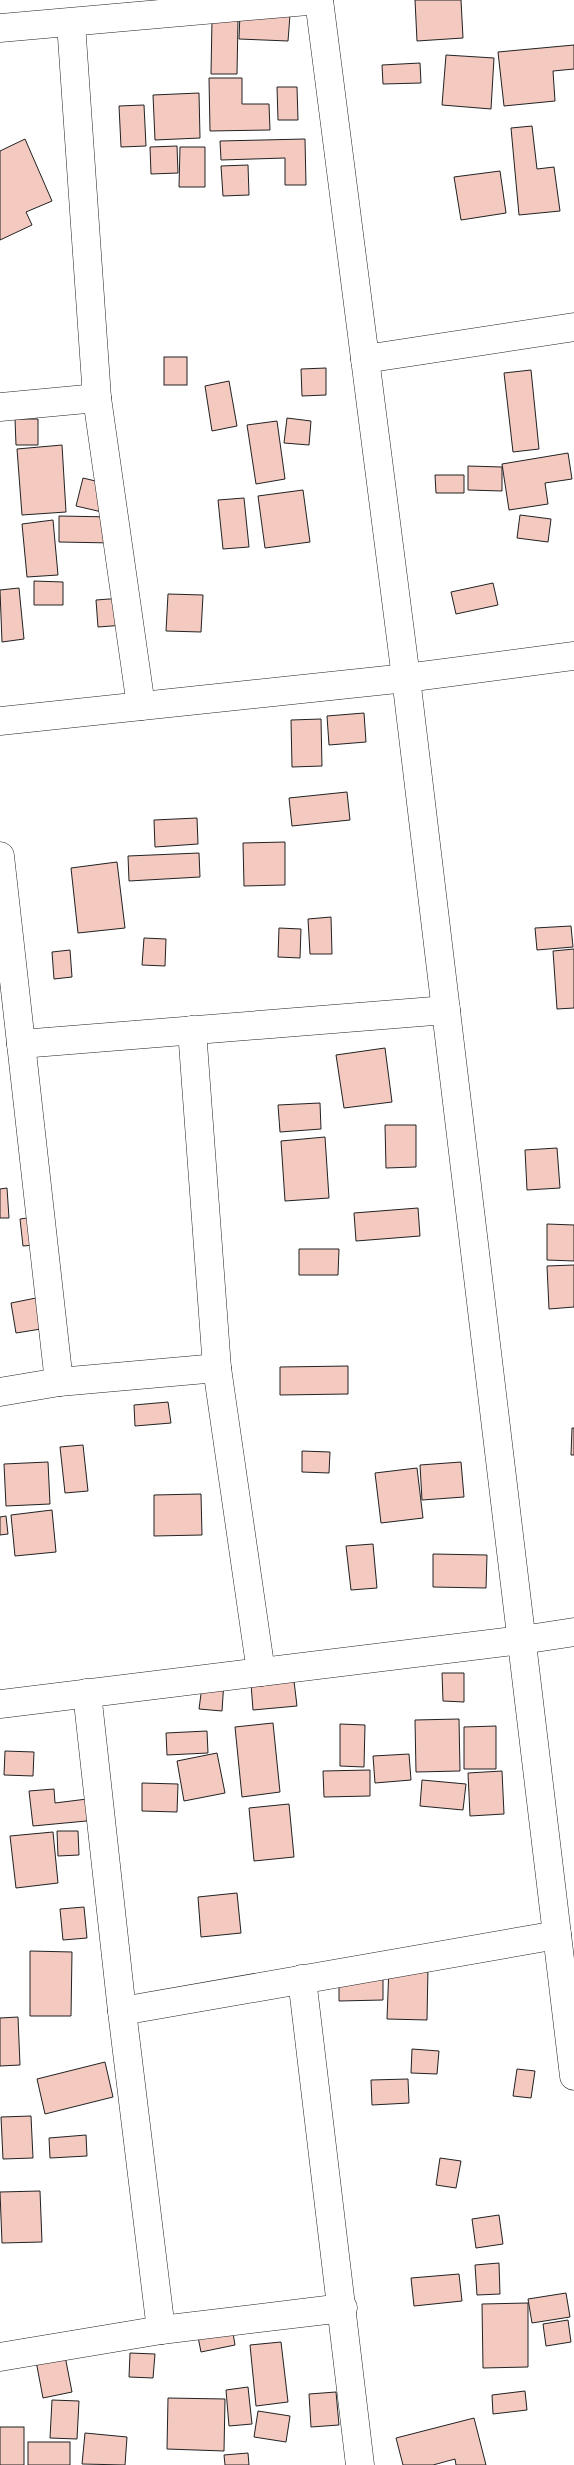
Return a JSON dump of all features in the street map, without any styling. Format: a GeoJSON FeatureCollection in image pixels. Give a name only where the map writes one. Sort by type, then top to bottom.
{"type":"FeatureCollection","features":[{"type":"Feature","properties":{"kind":"street"},"geometry":{"type":"LineString","coordinates":[[0,28],[319,0],[406,678],[574,2076]]}},
{"type":"Feature","properties":{"kind":"street"},"geometry":{"type":"LineString","coordinates":[[71,23],[97,398],[141,706]]}},
{"type":"Feature","properties":{"kind":"street"},"geometry":{"type":"LineString","coordinates":[[365,359],[574,327]]}},
{"type":"Feature","properties":{"kind":"street"},"geometry":{"type":"LineString","coordinates":[[0,407],[97,398]]}},
{"type":"Feature","properties":{"kind":"street"},"geometry":{"type":"LineString","coordinates":[[0,722],[406,678],[574,656]]}},
{"type":"Feature","properties":{"kind":"street"},"geometry":{"type":"LineString","coordinates":[[0,856],[59,1382]]}},
{"type":"Feature","properties":{"kind":"street"},"geometry":{"type":"LineString","coordinates":[[21,1044],[446,1010]]}},
{"type":"Feature","properties":{"kind":"street"},"geometry":{"type":"LineString","coordinates":[[192,1030],[217,1368],[261,1672]]}},
{"type":"Feature","properties":{"kind":"street"},"geometry":{"type":"LineString","coordinates":[[0,1392],[59,1382],[217,1368]]}},
{"type":"Feature","properties":{"kind":"street"},"geometry":{"type":"LineString","coordinates":[[0,1704],[574,1632]]}},
{"type":"Feature","properties":{"kind":"street"},"geometry":{"type":"LineString","coordinates":[[87,1693],[122,2011],[161,2330]]}},
{"type":"Feature","properties":{"kind":"street"},"geometry":{"type":"LineString","coordinates":[[122,2011],[557,1935]]}},
{"type":"Feature","properties":{"kind":"street"},"geometry":{"type":"LineString","coordinates":[[302,1979],[360,2465]]}},
{"type":"Feature","properties":{"kind":"street"},"geometry":{"type":"LineString","coordinates":[[0,2357],[161,2330],[342,2308]]}},
{"type":"Feature","properties":{"kind":"building"},"geometry":{"type":"Polygon","coordinates":[[[415,0],[461,0],[463,38],[417,41],[415,0]]]}},
{"type":"Feature","properties":{"kind":"building"},"geometry":{"type":"Polygon","coordinates":[[[240,13],[290,15],[288,41],[239,39],[240,13]]]}},
{"type":"Feature","properties":{"kind":"building"},"geometry":{"type":"Polygon","coordinates":[[[212,19],[238,20],[237,74],[211,74],[212,19]]]}},
{"type":"Feature","properties":{"kind":"building"},"geometry":{"type":"Polygon","coordinates":[[[574,45],[574,69],[553,71],[555,101],[504,106],[498,52],[574,45]]]}},
{"type":"Feature","properties":{"kind":"building"},"geometry":{"type":"Polygon","coordinates":[[[446,55],[494,58],[491,109],[442,105],[446,55]]]}},
{"type":"Feature","properties":{"kind":"building"},"geometry":{"type":"Polygon","coordinates":[[[420,63],[421,83],[383,84],[382,65],[420,63]]]}},
{"type":"Feature","properties":{"kind":"building"},"geometry":{"type":"Polygon","coordinates":[[[209,78],[242,78],[242,104],[269,104],[270,130],[210,131],[209,78]]]}},
{"type":"Feature","properties":{"kind":"building"},"geometry":{"type":"Polygon","coordinates":[[[277,87],[297,87],[298,120],[278,120],[277,87]]]}},
{"type":"Feature","properties":{"kind":"building"},"geometry":{"type":"Polygon","coordinates":[[[199,93],[200,138],[155,140],[153,95],[199,93]]]}},
{"type":"Feature","properties":{"kind":"building"},"geometry":{"type":"Polygon","coordinates":[[[144,105],[146,146],[121,147],[119,106],[144,105]]]}},
{"type":"Feature","properties":{"kind":"building"},"geometry":{"type":"Polygon","coordinates":[[[532,126],[537,169],[554,167],[560,211],[519,215],[511,128],[532,126]]]}},
{"type":"Feature","properties":{"kind":"building"},"geometry":{"type":"Polygon","coordinates":[[[25,139],[52,201],[26,212],[32,225],[0,240],[0,151],[25,139]]]}},
{"type":"Feature","properties":{"kind":"building"},"geometry":{"type":"Polygon","coordinates":[[[305,139],[306,185],[285,185],[285,158],[221,160],[220,141],[305,139]]]}},
{"type":"Feature","properties":{"kind":"building"},"geometry":{"type":"Polygon","coordinates":[[[177,146],[178,173],[151,174],[150,147],[177,146]]]}},
{"type":"Feature","properties":{"kind":"building"},"geometry":{"type":"Polygon","coordinates":[[[180,147],[205,147],[205,187],[179,187],[180,147]]]}},
{"type":"Feature","properties":{"kind":"building"},"geometry":{"type":"Polygon","coordinates":[[[248,165],[249,195],[223,196],[221,166],[248,165]]]}},
{"type":"Feature","properties":{"kind":"building"},"geometry":{"type":"Polygon","coordinates":[[[500,171],[506,213],[461,220],[454,177],[500,171]]]}},
{"type":"Feature","properties":{"kind":"building"},"geometry":{"type":"Polygon","coordinates":[[[164,357],[187,357],[187,385],[164,385],[164,357]]]}},
{"type":"Feature","properties":{"kind":"building"},"geometry":{"type":"Polygon","coordinates":[[[326,368],[326,395],[302,396],[301,369],[326,368]]]}},
{"type":"Feature","properties":{"kind":"building"},"geometry":{"type":"Polygon","coordinates":[[[531,370],[539,449],[513,452],[504,373],[531,370]]]}},
{"type":"Feature","properties":{"kind":"building"},"geometry":{"type":"Polygon","coordinates":[[[229,381],[237,426],[212,431],[205,386],[229,381]]]}},
{"type":"Feature","properties":{"kind":"building"},"geometry":{"type":"Polygon","coordinates":[[[287,418],[311,421],[309,445],[284,443],[287,418]]]}},
{"type":"Feature","properties":{"kind":"building"},"geometry":{"type":"Polygon","coordinates":[[[15,419],[38,419],[38,445],[16,445],[15,419]]]}},
{"type":"Feature","properties":{"kind":"building"},"geometry":{"type":"Polygon","coordinates":[[[277,421],[285,479],[256,484],[247,425],[277,421]]]}},
{"type":"Feature","properties":{"kind":"building"},"geometry":{"type":"Polygon","coordinates":[[[62,445],[66,512],[22,515],[17,449],[62,445]]]}},
{"type":"Feature","properties":{"kind":"building"},"geometry":{"type":"Polygon","coordinates":[[[568,453],[572,479],[545,483],[548,504],[509,510],[502,464],[568,453]]]}},
{"type":"Feature","properties":{"kind":"building"},"geometry":{"type":"Polygon","coordinates":[[[468,466],[502,467],[502,491],[468,490],[468,466]]]}},
{"type":"Feature","properties":{"kind":"building"},"geometry":{"type":"Polygon","coordinates":[[[435,475],[464,475],[464,493],[436,493],[435,475]]]}},
{"type":"Feature","properties":{"kind":"building"},"geometry":{"type":"Polygon","coordinates":[[[83,478],[108,484],[102,512],[76,506],[83,478]]]}},
{"type":"Feature","properties":{"kind":"building"},"geometry":{"type":"Polygon","coordinates":[[[303,490],[310,542],[265,548],[258,496],[303,490]]]}},
{"type":"Feature","properties":{"kind":"building"},"geometry":{"type":"Polygon","coordinates":[[[244,498],[249,547],[223,549],[218,500],[244,498]]]}},
{"type":"Feature","properties":{"kind":"building"},"geometry":{"type":"Polygon","coordinates":[[[520,515],[551,519],[548,542],[517,538],[520,515]]]}},
{"type":"Feature","properties":{"kind":"building"},"geometry":{"type":"Polygon","coordinates":[[[59,516],[113,517],[113,543],[59,542],[59,516]]]}},
{"type":"Feature","properties":{"kind":"building"},"geometry":{"type":"Polygon","coordinates":[[[53,520],[58,575],[27,577],[22,524],[53,520]]]}},
{"type":"Feature","properties":{"kind":"building"},"geometry":{"type":"Polygon","coordinates":[[[34,581],[63,582],[63,605],[34,605],[34,581]]]}},
{"type":"Feature","properties":{"kind":"building"},"geometry":{"type":"Polygon","coordinates":[[[493,583],[498,605],[456,614],[451,592],[493,583]]]}},
{"type":"Feature","properties":{"kind":"building"},"geometry":{"type":"Polygon","coordinates":[[[19,588],[24,639],[2,642],[0,590],[19,588]]]}},
{"type":"Feature","properties":{"kind":"building"},"geometry":{"type":"Polygon","coordinates":[[[168,594],[203,595],[201,632],[166,631],[168,594]]]}},
{"type":"Feature","properties":{"kind":"building"},"geometry":{"type":"Polygon","coordinates":[[[123,598],[125,625],[98,627],[96,600],[123,598]]]}},
{"type":"Feature","properties":{"kind":"building"},"geometry":{"type":"Polygon","coordinates":[[[364,713],[366,742],[329,745],[327,716],[364,713]]]}},
{"type":"Feature","properties":{"kind":"building"},"geometry":{"type":"Polygon","coordinates":[[[321,719],[322,766],[292,767],[291,720],[321,719]]]}},
{"type":"Feature","properties":{"kind":"building"},"geometry":{"type":"Polygon","coordinates":[[[347,792],[350,820],[292,826],[289,798],[347,792]]]}},
{"type":"Feature","properties":{"kind":"building"},"geometry":{"type":"Polygon","coordinates":[[[197,818],[198,844],[155,847],[154,820],[197,818]]]}},
{"type":"Feature","properties":{"kind":"building"},"geometry":{"type":"Polygon","coordinates":[[[285,842],[285,885],[244,886],[243,843],[285,842]]]}},
{"type":"Feature","properties":{"kind":"building"},"geometry":{"type":"Polygon","coordinates":[[[199,853],[200,877],[129,881],[128,856],[199,853]]]}},
{"type":"Feature","properties":{"kind":"building"},"geometry":{"type":"Polygon","coordinates":[[[117,862],[125,928],[78,933],[71,868],[117,862]]]}},
{"type":"Feature","properties":{"kind":"building"},"geometry":{"type":"Polygon","coordinates":[[[331,917],[332,954],[310,954],[308,919],[331,917]]]}},
{"type":"Feature","properties":{"kind":"building"},"geometry":{"type":"Polygon","coordinates":[[[571,926],[573,947],[537,950],[535,928],[571,926]]]}},
{"type":"Feature","properties":{"kind":"building"},"geometry":{"type":"Polygon","coordinates":[[[279,928],[301,929],[300,958],[278,957],[279,928]]]}},
{"type":"Feature","properties":{"kind":"building"},"geometry":{"type":"Polygon","coordinates":[[[144,938],[166,939],[165,966],[142,965],[144,938]]]}},
{"type":"Feature","properties":{"kind":"building"},"geometry":{"type":"Polygon","coordinates":[[[574,949],[574,1008],[557,1009],[553,951],[574,949]]]}},
{"type":"Feature","properties":{"kind":"building"},"geometry":{"type":"Polygon","coordinates":[[[70,950],[72,977],[54,979],[52,952],[70,950]]]}},
{"type":"Feature","properties":{"kind":"building"},"geometry":{"type":"Polygon","coordinates":[[[385,1048],[392,1102],[344,1108],[336,1055],[385,1048]]]}},
{"type":"Feature","properties":{"kind":"building"},"geometry":{"type":"Polygon","coordinates":[[[320,1103],[321,1129],[280,1132],[278,1105],[320,1103]]]}},
{"type":"Feature","properties":{"kind":"building"},"geometry":{"type":"Polygon","coordinates":[[[385,1125],[416,1125],[416,1167],[386,1168],[385,1125]]]}},
{"type":"Feature","properties":{"kind":"building"},"geometry":{"type":"Polygon","coordinates":[[[325,1137],[329,1198],[285,1201],[281,1141],[325,1137]]]}},
{"type":"Feature","properties":{"kind":"building"},"geometry":{"type":"Polygon","coordinates":[[[557,1148],[560,1188],[527,1190],[525,1150],[557,1148]]]}},
{"type":"Feature","properties":{"kind":"building"},"geometry":{"type":"Polygon","coordinates":[[[7,1188],[9,1218],[0,1218],[0,1189],[7,1188]]]}},
{"type":"Feature","properties":{"kind":"building"},"geometry":{"type":"Polygon","coordinates":[[[418,1208],[420,1236],[356,1241],[354,1213],[418,1208]]]}},
{"type":"Feature","properties":{"kind":"building"},"geometry":{"type":"Polygon","coordinates":[[[42,1216],[45,1244],[23,1246],[20,1219],[42,1216]]]}},
{"type":"Feature","properties":{"kind":"building"},"geometry":{"type":"Polygon","coordinates":[[[547,1224],[574,1225],[574,1261],[547,1260],[547,1224]]]}},
{"type":"Feature","properties":{"kind":"building"},"geometry":{"type":"Polygon","coordinates":[[[299,1249],[339,1249],[338,1275],[299,1275],[299,1249]]]}},
{"type":"Feature","properties":{"kind":"building"},"geometry":{"type":"Polygon","coordinates":[[[574,1265],[574,1307],[549,1309],[547,1266],[574,1265]]]}},
{"type":"Feature","properties":{"kind":"building"},"geometry":{"type":"Polygon","coordinates":[[[36,1298],[41,1329],[16,1333],[11,1303],[36,1298]]]}},
{"type":"Feature","properties":{"kind":"building"},"geometry":{"type":"Polygon","coordinates":[[[348,1366],[348,1394],[280,1395],[280,1367],[348,1366]]]}},
{"type":"Feature","properties":{"kind":"building"},"geometry":{"type":"Polygon","coordinates":[[[168,1402],[171,1423],[135,1426],[134,1405],[168,1402]]]}},
{"type":"Feature","properties":{"kind":"building"},"geometry":{"type":"Polygon","coordinates":[[[572,1428],[574,1428],[574,1455],[571,1455],[572,1428]]]}},
{"type":"Feature","properties":{"kind":"building"},"geometry":{"type":"Polygon","coordinates":[[[83,1445],[88,1491],[65,1493],[60,1447],[83,1445]]]}},
{"type":"Feature","properties":{"kind":"building"},"geometry":{"type":"Polygon","coordinates":[[[302,1451],[330,1452],[329,1473],[302,1472],[302,1451]]]}},
{"type":"Feature","properties":{"kind":"building"},"geometry":{"type":"Polygon","coordinates":[[[48,1462],[50,1504],[6,1506],[4,1464],[48,1462]]]}},
{"type":"Feature","properties":{"kind":"building"},"geometry":{"type":"Polygon","coordinates":[[[461,1462],[464,1497],[422,1500],[420,1465],[461,1462]]]}},
{"type":"Feature","properties":{"kind":"building"},"geometry":{"type":"Polygon","coordinates":[[[417,1468],[423,1518],[381,1523],[375,1473],[417,1468]]]}},
{"type":"Feature","properties":{"kind":"building"},"geometry":{"type":"Polygon","coordinates":[[[201,1494],[202,1535],[154,1536],[154,1495],[201,1494]]]}},
{"type":"Feature","properties":{"kind":"building"},"geometry":{"type":"Polygon","coordinates":[[[52,1510],[56,1552],[15,1556],[11,1515],[52,1510]]]}},
{"type":"Feature","properties":{"kind":"building"},"geometry":{"type":"Polygon","coordinates":[[[6,1516],[8,1534],[0,1535],[0,1517],[6,1516]]]}},
{"type":"Feature","properties":{"kind":"building"},"geometry":{"type":"Polygon","coordinates":[[[373,1544],[377,1588],[351,1590],[346,1546],[373,1544]]]}},
{"type":"Feature","properties":{"kind":"building"},"geometry":{"type":"Polygon","coordinates":[[[433,1554],[487,1555],[486,1588],[433,1587],[433,1554]]]}},
{"type":"Feature","properties":{"kind":"building"},"geometry":{"type":"Polygon","coordinates":[[[442,1673],[464,1673],[464,1702],[443,1701],[442,1673]]]}},
{"type":"Feature","properties":{"kind":"building"},"geometry":{"type":"Polygon","coordinates":[[[203,1679],[224,1681],[222,1711],[199,1709],[203,1679]]]}},
{"type":"Feature","properties":{"kind":"building"},"geometry":{"type":"Polygon","coordinates":[[[294,1681],[297,1706],[253,1710],[251,1684],[294,1681]]]}},
{"type":"Feature","properties":{"kind":"building"},"geometry":{"type":"Polygon","coordinates":[[[459,1719],[460,1771],[416,1772],[415,1720],[459,1719]]]}},
{"type":"Feature","properties":{"kind":"building"},"geometry":{"type":"Polygon","coordinates":[[[273,1723],[280,1792],[242,1797],[235,1727],[273,1723]]]}},
{"type":"Feature","properties":{"kind":"building"},"geometry":{"type":"Polygon","coordinates":[[[340,1724],[365,1725],[364,1767],[340,1766],[340,1724]]]}},
{"type":"Feature","properties":{"kind":"building"},"geometry":{"type":"Polygon","coordinates":[[[496,1726],[496,1769],[464,1769],[464,1727],[496,1726]]]}},
{"type":"Feature","properties":{"kind":"building"},"geometry":{"type":"Polygon","coordinates":[[[207,1731],[208,1753],[167,1755],[166,1733],[207,1731]]]}},
{"type":"Feature","properties":{"kind":"building"},"geometry":{"type":"Polygon","coordinates":[[[5,1751],[34,1752],[33,1776],[4,1775],[5,1751]]]}},
{"type":"Feature","properties":{"kind":"building"},"geometry":{"type":"Polygon","coordinates":[[[217,1753],[225,1793],[184,1801],[177,1761],[217,1753]]]}},
{"type":"Feature","properties":{"kind":"building"},"geometry":{"type":"Polygon","coordinates":[[[409,1754],[411,1780],[375,1783],[373,1756],[409,1754]]]}},
{"type":"Feature","properties":{"kind":"building"},"geometry":{"type":"Polygon","coordinates":[[[370,1770],[370,1796],[324,1797],[323,1771],[370,1770]]]}},
{"type":"Feature","properties":{"kind":"building"},"geometry":{"type":"Polygon","coordinates":[[[502,1771],[504,1814],[470,1816],[468,1773],[502,1771]]]}},
{"type":"Feature","properties":{"kind":"building"},"geometry":{"type":"Polygon","coordinates":[[[422,1780],[466,1784],[463,1810],[420,1806],[422,1780]]]}},
{"type":"Feature","properties":{"kind":"building"},"geometry":{"type":"Polygon","coordinates":[[[142,1783],[178,1784],[177,1812],[142,1811],[142,1783]]]}},
{"type":"Feature","properties":{"kind":"building"},"geometry":{"type":"Polygon","coordinates":[[[54,1789],[55,1803],[95,1798],[97,1820],[33,1826],[29,1791],[54,1789]]]}},
{"type":"Feature","properties":{"kind":"building"},"geometry":{"type":"Polygon","coordinates":[[[289,1804],[294,1857],[254,1861],[249,1808],[289,1804]]]}},
{"type":"Feature","properties":{"kind":"building"},"geometry":{"type":"Polygon","coordinates":[[[57,1831],[78,1831],[79,1855],[58,1856],[57,1831]]]}},
{"type":"Feature","properties":{"kind":"building"},"geometry":{"type":"Polygon","coordinates":[[[53,1832],[58,1883],[16,1888],[10,1836],[53,1832]]]}},
{"type":"Feature","properties":{"kind":"building"},"geometry":{"type":"Polygon","coordinates":[[[237,1893],[241,1933],[201,1937],[198,1897],[237,1893]]]}},
{"type":"Feature","properties":{"kind":"building"},"geometry":{"type":"Polygon","coordinates":[[[84,1907],[87,1938],[63,1940],[60,1909],[84,1907]]]}},
{"type":"Feature","properties":{"kind":"building"},"geometry":{"type":"Polygon","coordinates":[[[30,1951],[72,1952],[71,2016],[30,2016],[30,1951]]]}},
{"type":"Feature","properties":{"kind":"building"},"geometry":{"type":"Polygon","coordinates":[[[389,1966],[428,1967],[427,2020],[387,2019],[389,1966]]]}},
{"type":"Feature","properties":{"kind":"building"},"geometry":{"type":"Polygon","coordinates":[[[383,1972],[383,2000],[339,2001],[339,1973],[383,1972]]]}},
{"type":"Feature","properties":{"kind":"building"},"geometry":{"type":"Polygon","coordinates":[[[18,2017],[20,2065],[0,2066],[0,2018],[18,2017]]]}},
{"type":"Feature","properties":{"kind":"building"},"geometry":{"type":"Polygon","coordinates":[[[412,2049],[439,2051],[437,2074],[411,2073],[412,2049]]]}},
{"type":"Feature","properties":{"kind":"building"},"geometry":{"type":"Polygon","coordinates":[[[105,2062],[113,2097],[45,2114],[37,2079],[105,2062]]]}},
{"type":"Feature","properties":{"kind":"building"},"geometry":{"type":"Polygon","coordinates":[[[517,2069],[535,2071],[531,2098],[513,2096],[517,2069]]]}},
{"type":"Feature","properties":{"kind":"building"},"geometry":{"type":"Polygon","coordinates":[[[408,2079],[409,2103],[372,2105],[371,2080],[408,2079]]]}},
{"type":"Feature","properties":{"kind":"building"},"geometry":{"type":"Polygon","coordinates":[[[31,2116],[33,2158],[3,2159],[1,2117],[31,2116]]]}},
{"type":"Feature","properties":{"kind":"building"},"geometry":{"type":"Polygon","coordinates":[[[86,2135],[87,2156],[50,2158],[49,2138],[86,2135]]]}},
{"type":"Feature","properties":{"kind":"building"},"geometry":{"type":"Polygon","coordinates":[[[440,2158],[461,2161],[456,2188],[436,2185],[440,2158]]]}},
{"type":"Feature","properties":{"kind":"building"},"geometry":{"type":"Polygon","coordinates":[[[40,2191],[42,2242],[2,2243],[0,2192],[40,2191]]]}},
{"type":"Feature","properties":{"kind":"building"},"geometry":{"type":"Polygon","coordinates":[[[499,2215],[503,2244],[476,2248],[472,2219],[499,2215]]]}},
{"type":"Feature","properties":{"kind":"building"},"geometry":{"type":"Polygon","coordinates":[[[499,2263],[500,2294],[477,2295],[475,2265],[499,2263]]]}},
{"type":"Feature","properties":{"kind":"building"},"geometry":{"type":"Polygon","coordinates":[[[459,2274],[462,2301],[414,2306],[411,2278],[459,2274]]]}},
{"type":"Feature","properties":{"kind":"building"},"geometry":{"type":"Polygon","coordinates":[[[566,2293],[570,2317],[532,2323],[528,2299],[566,2293]]]}},
{"type":"Feature","properties":{"kind":"building"},"geometry":{"type":"Polygon","coordinates":[[[528,2303],[528,2367],[483,2368],[482,2304],[528,2303]]]}},
{"type":"Feature","properties":{"kind":"building"},"geometry":{"type":"Polygon","coordinates":[[[230,2315],[235,2345],[201,2352],[195,2322],[230,2315]]]}},
{"type":"Feature","properties":{"kind":"building"},"geometry":{"type":"Polygon","coordinates":[[[568,2320],[571,2342],[546,2346],[543,2324],[568,2320]]]}},
{"type":"Feature","properties":{"kind":"building"},"geometry":{"type":"Polygon","coordinates":[[[281,2342],[288,2402],[256,2406],[250,2345],[281,2342]]]}},
{"type":"Feature","properties":{"kind":"building"},"geometry":{"type":"Polygon","coordinates":[[[130,2353],[155,2354],[153,2378],[129,2377],[130,2353]]]}},
{"type":"Feature","properties":{"kind":"building"},"geometry":{"type":"Polygon","coordinates":[[[65,2356],[72,2392],[43,2398],[36,2361],[65,2356]]]}},
{"type":"Feature","properties":{"kind":"building"},"geometry":{"type":"Polygon","coordinates":[[[248,2387],[252,2424],[229,2426],[226,2390],[248,2387]]]}},
{"type":"Feature","properties":{"kind":"building"},"geometry":{"type":"Polygon","coordinates":[[[525,2391],[527,2410],[493,2414],[492,2395],[525,2391]]]}},
{"type":"Feature","properties":{"kind":"building"},"geometry":{"type":"Polygon","coordinates":[[[336,2392],[339,2425],[311,2427],[309,2394],[336,2392]]]}},
{"type":"Feature","properties":{"kind":"building"},"geometry":{"type":"Polygon","coordinates":[[[168,2398],[225,2399],[224,2451],[167,2449],[168,2398]]]}},
{"type":"Feature","properties":{"kind":"building"},"geometry":{"type":"Polygon","coordinates":[[[52,2400],[79,2401],[77,2439],[50,2438],[52,2400]]]}},
{"type":"Feature","properties":{"kind":"building"},"geometry":{"type":"Polygon","coordinates":[[[258,2411],[290,2416],[286,2442],[254,2437],[258,2411]]]}},
{"type":"Feature","properties":{"kind":"building"},"geometry":{"type":"Polygon","coordinates":[[[474,2418],[486,2465],[456,2465],[455,2459],[433,2465],[403,2465],[396,2438],[474,2418]]]}},
{"type":"Feature","properties":{"kind":"building"},"geometry":{"type":"Polygon","coordinates":[[[0,2427],[24,2427],[24,2465],[0,2465],[0,2427]]]}},
{"type":"Feature","properties":{"kind":"building"},"geometry":{"type":"Polygon","coordinates":[[[85,2433],[127,2437],[125,2465],[82,2464],[85,2433]]]}},
{"type":"Feature","properties":{"kind":"building"},"geometry":{"type":"Polygon","coordinates":[[[28,2442],[70,2442],[70,2465],[28,2465],[28,2442]]]}},
{"type":"Feature","properties":{"kind":"building"},"geometry":{"type":"Polygon","coordinates":[[[248,2453],[249,2465],[225,2465],[224,2455],[248,2453]]]}}]}
